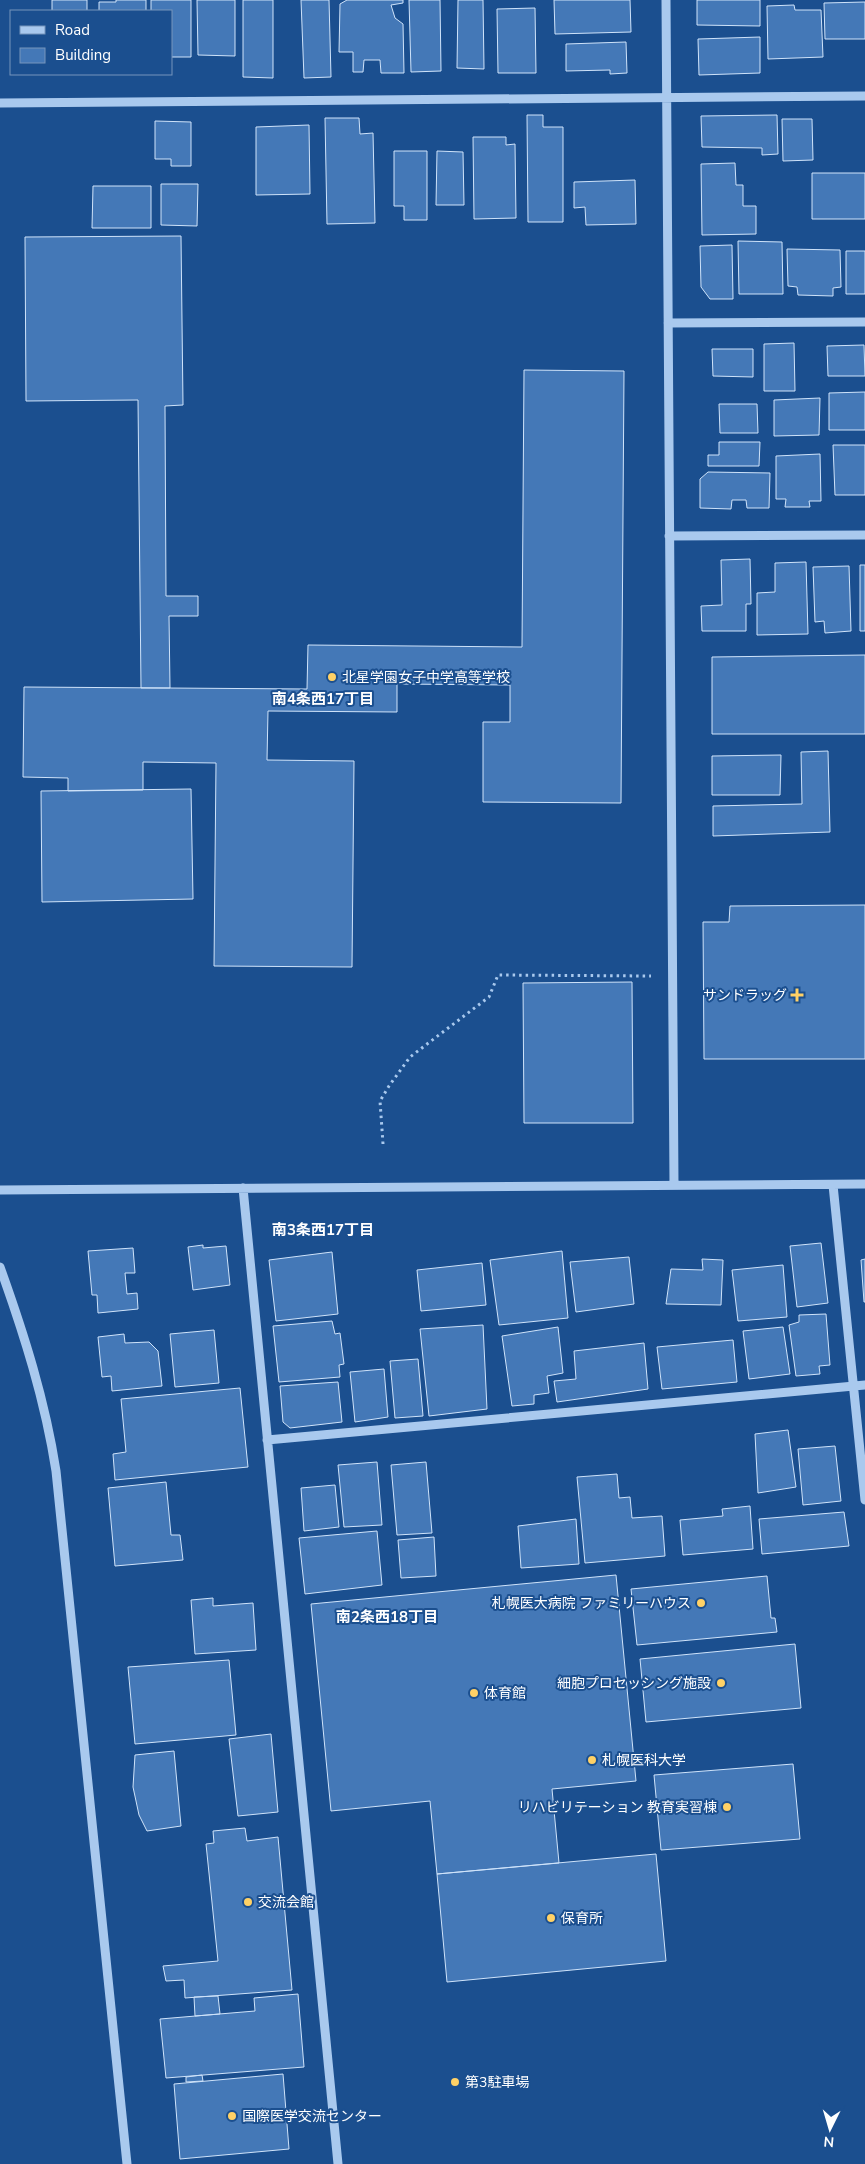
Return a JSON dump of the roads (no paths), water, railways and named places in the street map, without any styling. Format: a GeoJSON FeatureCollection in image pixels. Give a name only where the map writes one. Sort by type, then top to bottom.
{"type":"FeatureCollection","features":[{"type":"Feature","properties":{"kind":"street"},"geometry":{"type":"LineString","coordinates":[[666,0],[674,1186]]}},
{"type":"Feature","properties":{"kind":"street"},"geometry":{"type":"LineString","coordinates":[[0,103],[667,96],[865,96]]}},
{"type":"Feature","properties":{"kind":"street"},"geometry":{"type":"LineString","coordinates":[[668,323],[865,322]]}},
{"type":"Feature","properties":{"kind":"street"},"geometry":{"type":"LineString","coordinates":[[669,536],[865,535]]}},
{"type":"Feature","properties":{"kind":"street"},"geometry":{"type":"LineString","coordinates":[[0,1190],[865,1184]]}},
{"type":"Feature","properties":{"kind":"street"},"geometry":{"type":"LineString","coordinates":[[833,1185],[865,1500]]}},
{"type":"Feature","properties":{"kind":"street"},"geometry":{"type":"LineString","coordinates":[[244,1188],[338,2164]]}},
{"type":"Feature","properties":{"kind":"street"},"geometry":{"type":"LineString","coordinates":[[0,1267],[37,1376],[56,1471],[127,2164]]}},
{"type":"Feature","properties":{"kind":"street"},"geometry":{"type":"LineString","coordinates":[[267,1440],[865,1385]]}},
{"type":"Feature","properties":{"kind":"place","name":"北星学園女子中学高等学校"},"geometry":{"type":"Point","coordinates":[332,677]}},
{"type":"Feature","properties":{"kind":"place","name":"サンドラッグ"},"geometry":{"type":"Point","coordinates":[797,995]}},
{"type":"Feature","properties":{"kind":"place","name":"札幌医大病院 ファミリーハウス"},"geometry":{"type":"Point","coordinates":[701,1603]}},
{"type":"Feature","properties":{"kind":"place","name":"細胞プロセッシング施設"},"geometry":{"type":"Point","coordinates":[721,1683]}},
{"type":"Feature","properties":{"kind":"place","name":"体育館"},"geometry":{"type":"Point","coordinates":[474,1693]}},
{"type":"Feature","properties":{"kind":"place","name":"札幌医科大学"},"geometry":{"type":"Point","coordinates":[592,1760]}},
{"type":"Feature","properties":{"kind":"place","name":"リハビリテーション 教育実習棟"},"geometry":{"type":"Point","coordinates":[727,1807]}},
{"type":"Feature","properties":{"kind":"place","name":"交流会館"},"geometry":{"type":"Point","coordinates":[248,1902]}},
{"type":"Feature","properties":{"kind":"place","name":"保育所"},"geometry":{"type":"Point","coordinates":[551,1918]}},
{"type":"Feature","properties":{"kind":"place","name":"第3駐車場"},"geometry":{"type":"Point","coordinates":[455,2082]}},
{"type":"Feature","properties":{"kind":"place","name":"国際医学交流センター"},"geometry":{"type":"Point","coordinates":[232,2116]}},
{"type":"Feature","properties":{"kind":"district","name":"南4条西17丁目"},"geometry":{"type":"Point","coordinates":[323,699]}},
{"type":"Feature","properties":{"kind":"district","name":"南3条西17丁目"},"geometry":{"type":"Point","coordinates":[323,1230]}},
{"type":"Feature","properties":{"kind":"district","name":"南2条西18丁目"},"geometry":{"type":"Point","coordinates":[387,1617]}}]}
